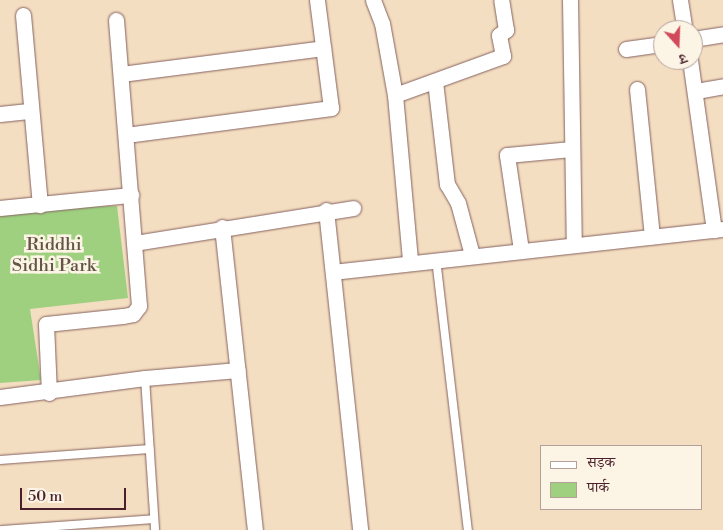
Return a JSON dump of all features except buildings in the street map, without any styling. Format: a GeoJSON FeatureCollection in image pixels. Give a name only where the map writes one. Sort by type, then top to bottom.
{"type":"FeatureCollection","features":[{"type":"Feature","properties":{"kind":"street"},"geometry":{"type":"LineString","coordinates":[[126,135],[331,108],[317,0]]}},
{"type":"Feature","properties":{"kind":"street"},"geometry":{"type":"LineString","coordinates":[[373,0],[382,23],[395,95],[410,261]]}},
{"type":"Feature","properties":{"kind":"street"},"geometry":{"type":"LineString","coordinates":[[395,95],[503,56],[499,35],[506,30],[501,0]]}},
{"type":"Feature","properties":{"kind":"street"},"geometry":{"type":"LineString","coordinates":[[570,0],[574,244]]}},
{"type":"Feature","properties":{"kind":"street"},"geometry":{"type":"LineString","coordinates":[[680,0],[683,20]]}},
{"type":"Feature","properties":{"kind":"street"},"geometry":{"type":"LineString","coordinates":[[23,15],[40,205]]}},
{"type":"Feature","properties":{"kind":"street"},"geometry":{"type":"LineString","coordinates":[[49,393],[46,324],[134,314],[139,306],[116,20]]}},
{"type":"Feature","properties":{"kind":"street"},"geometry":{"type":"LineString","coordinates":[[703,37],[723,34]]}},
{"type":"Feature","properties":{"kind":"street"},"geometry":{"type":"LineString","coordinates":[[626,49],[653,45]]}},
{"type":"Feature","properties":{"kind":"street"},"geometry":{"type":"LineString","coordinates":[[121,74],[324,48]]}},
{"type":"Feature","properties":{"kind":"street"},"geometry":{"type":"LineString","coordinates":[[333,272],[410,261],[718,229],[692,70]]}},
{"type":"Feature","properties":{"kind":"street"},"geometry":{"type":"LineString","coordinates":[[435,81],[447,184],[458,203],[472,255]]}},
{"type":"Feature","properties":{"kind":"street"},"geometry":{"type":"LineString","coordinates":[[696,90],[723,86]]}},
{"type":"Feature","properties":{"kind":"street"},"geometry":{"type":"LineString","coordinates":[[637,89],[652,236]]}},
{"type":"Feature","properties":{"kind":"street"},"geometry":{"type":"LineString","coordinates":[[0,114],[31,111]]}},
{"type":"Feature","properties":{"kind":"street"},"geometry":{"type":"LineString","coordinates":[[521,250],[507,155],[572,149]]}},
{"type":"Feature","properties":{"kind":"street"},"geometry":{"type":"LineString","coordinates":[[0,208],[131,195]]}},
{"type":"Feature","properties":{"kind":"street"},"geometry":{"type":"LineString","coordinates":[[135,243],[326,210],[353,208]]}},
{"type":"Feature","properties":{"kind":"street"},"geometry":{"type":"LineString","coordinates":[[326,210],[360,530]]}},
{"type":"Feature","properties":{"kind":"street"},"geometry":{"type":"LineString","coordinates":[[222,228],[255,530]]}},
{"type":"Feature","properties":{"kind":"street"},"geometry":{"type":"LineString","coordinates":[[0,397],[49,393],[145,378],[238,370]]}},
{"type":"Feature","properties":{"kind":"lane"},"geometry":{"type":"LineString","coordinates":[[436,259],[468,530]]}},
{"type":"Feature","properties":{"kind":"lane"},"geometry":{"type":"LineString","coordinates":[[145,378],[155,530]]}},
{"type":"Feature","properties":{"kind":"lane"},"geometry":{"type":"LineString","coordinates":[[0,460],[150,449]]}},
{"type":"Feature","properties":{"kind":"lane"},"geometry":{"type":"LineString","coordinates":[[2,530],[154,519]]}},
{"type":"Feature","properties":{"kind":"green space","name":"Riddhi Sidhi Park"},"geometry":{"type":"Polygon","coordinates":[[[117,206],[128,298],[30,309],[41,380],[0,383],[0,208],[117,206]]]}}]}
